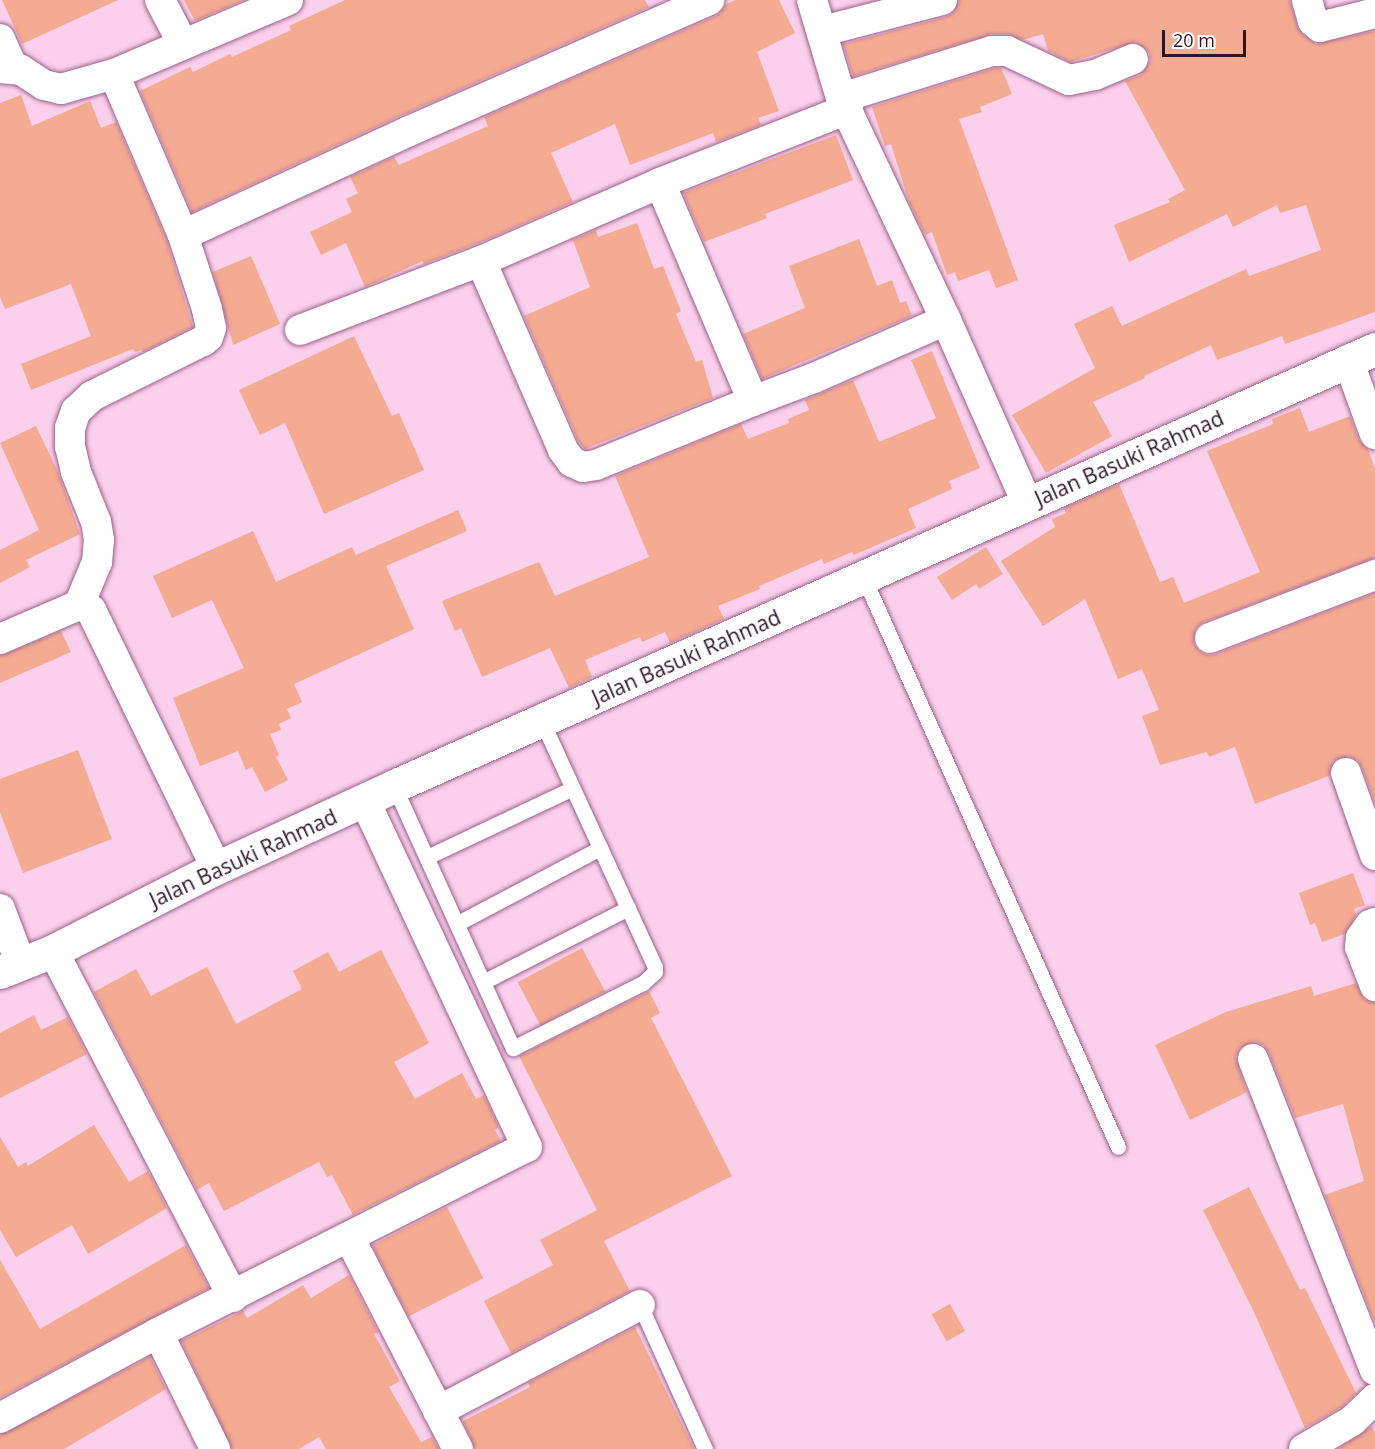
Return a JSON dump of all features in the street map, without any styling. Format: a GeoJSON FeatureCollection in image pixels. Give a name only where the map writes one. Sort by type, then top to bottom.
{"type":"FeatureCollection","features":[{"type":"Feature","properties":{"kind":"main road","name":"Jalan Basuki Rahmad"},"geometry":{"type":"LineString","coordinates":[[10,967],[53,951],[216,868],[394,786],[1361,355]]}},
{"type":"Feature","properties":{"kind":"street"},"geometry":{"type":"LineString","coordinates":[[160,0],[183,44]]}},
{"type":"Feature","properties":{"kind":"street"},"geometry":{"type":"LineString","coordinates":[[0,39],[6,68],[44,85],[60,89],[114,74],[288,0]]}},
{"type":"Feature","properties":{"kind":"street"},"geometry":{"type":"LineString","coordinates":[[183,235],[407,132],[709,0]]}},
{"type":"Feature","properties":{"kind":"street"},"geometry":{"type":"LineString","coordinates":[[812,0],[845,104],[946,320],[1027,503]]}},
{"type":"Feature","properties":{"kind":"street"},"geometry":{"type":"LineString","coordinates":[[823,31],[942,0]]}},
{"type":"Feature","properties":{"kind":"street"},"geometry":{"type":"LineString","coordinates":[[1307,0],[1313,21],[1320,27],[1375,13]]}},
{"type":"Feature","properties":{"kind":"street"},"geometry":{"type":"LineString","coordinates":[[300,330],[481,261],[845,104],[992,51],[1007,51],[1069,80],[1095,75],[1133,59]]}},
{"type":"Feature","properties":{"kind":"street"},"geometry":{"type":"LineString","coordinates":[[0,639],[79,605],[97,562],[99,540],[70,447],[70,428],[76,411],[92,396],[208,337],[211,328],[183,235],[114,74]]}},
{"type":"Feature","properties":{"kind":"street"},"geometry":{"type":"LineString","coordinates":[[660,183],[753,401]]}},
{"type":"Feature","properties":{"kind":"street"},"geometry":{"type":"LineString","coordinates":[[481,261],[562,450],[572,462],[583,467],[596,465],[814,378],[946,320]]}},
{"type":"Feature","properties":{"kind":"street"},"geometry":{"type":"LineString","coordinates":[[1361,355],[1375,434]]}},
{"type":"Feature","properties":{"kind":"street"},"geometry":{"type":"LineString","coordinates":[[1210,638],[1375,575]]}},
{"type":"Feature","properties":{"kind":"street"},"geometry":{"type":"LineString","coordinates":[[79,605],[91,610],[216,868]]}},
{"type":"Feature","properties":{"kind":"street"},"geometry":{"type":"LineString","coordinates":[[1346,773],[1375,855]]}},
{"type":"Feature","properties":{"kind":"street"},"geometry":{"type":"LineString","coordinates":[[0,1418],[158,1333],[527,1147],[365,801]]}},
{"type":"Feature","properties":{"kind":"street"},"geometry":{"type":"LineString","coordinates":[[0,909],[10,967]]}},
{"type":"Feature","properties":{"kind":"street"},"geometry":{"type":"LineString","coordinates":[[1375,923],[1370,925],[1361,938],[1360,947],[1375,986]]}},
{"type":"Feature","properties":{"kind":"street"},"geometry":{"type":"LineString","coordinates":[[53,951],[233,1297]]}},
{"type":"Feature","properties":{"kind":"street"},"geometry":{"type":"LineString","coordinates":[[1253,1059],[1375,1370]]}},
{"type":"Feature","properties":{"kind":"street"},"geometry":{"type":"LineString","coordinates":[[349,1237],[458,1449]]}},
{"type":"Feature","properties":{"kind":"street"},"geometry":{"type":"LineString","coordinates":[[438,1411],[640,1305]]}},
{"type":"Feature","properties":{"kind":"street"},"geometry":{"type":"LineString","coordinates":[[158,1333],[215,1449]]}},
{"type":"Feature","properties":{"kind":"street"},"geometry":{"type":"LineString","coordinates":[[1304,1449],[1352,1421],[1375,1399]]}},
{"type":"Feature","properties":{"kind":"lane"},"geometry":{"type":"LineString","coordinates":[[864,578],[1118,1147]]}},
{"type":"Feature","properties":{"kind":"lane"},"geometry":{"type":"LineString","coordinates":[[394,786],[428,856],[513,1048],[644,983],[655,972],[655,967],[542,721]]}},
{"type":"Feature","properties":{"kind":"lane"},"geometry":{"type":"LineString","coordinates":[[428,856],[573,788]]}},
{"type":"Feature","properties":{"kind":"lane"},"geometry":{"type":"LineString","coordinates":[[458,923],[600,848]]}},
{"type":"Feature","properties":{"kind":"lane"},"geometry":{"type":"LineString","coordinates":[[483,982],[628,908]]}},
{"type":"Feature","properties":{"kind":"lane"},"geometry":{"type":"LineString","coordinates":[[640,1305],[705,1449]]}},
{"type":"Feature","properties":{"kind":"building"},"geometry":{"type":"Polygon","coordinates":[[[2,0],[118,0],[22,44],[2,0]]]}},
{"type":"Feature","properties":{"kind":"building"},"geometry":{"type":"Polygon","coordinates":[[[184,0],[244,0],[195,21],[184,0]]]}},
{"type":"Feature","properties":{"kind":"building"},"geometry":{"type":"Polygon","coordinates":[[[345,0],[645,0],[649,7],[400,116],[192,212],[140,91],[190,67],[193,72],[230,54],[232,57],[291,30],[289,26],[345,0]]]}},
{"type":"Feature","properties":{"kind":"building"},"geometry":{"type":"Polygon","coordinates":[[[735,0],[779,0],[795,33],[757,52],[779,111],[758,118],[761,125],[716,142],[713,133],[630,165],[615,124],[551,153],[573,202],[481,242],[424,264],[423,261],[365,287],[346,243],[321,255],[310,232],[352,212],[346,199],[358,193],[350,177],[394,157],[399,165],[488,126],[484,117],[716,16],[725,5],[735,0]]]}},
{"type":"Feature","properties":{"kind":"building"},"geometry":{"type":"Polygon","coordinates":[[[959,0],[1290,0],[1297,26],[1302,34],[1316,44],[1375,31],[1375,312],[1285,344],[1282,336],[1217,360],[1211,345],[1144,376],[1145,378],[1093,402],[1112,436],[1046,473],[1012,415],[1095,368],[1074,324],[1112,306],[1122,326],[1246,269],[1249,276],[1321,250],[1306,205],[1280,213],[1277,205],[1233,227],[1227,214],[1129,262],[1114,225],[1170,202],[1168,199],[1185,190],[1125,81],[1140,75],[1150,62],[1149,52],[1136,42],[1071,62],[1048,51],[1043,34],[1023,40],[1007,34],[992,34],[853,76],[843,44],[946,17],[954,12],[959,0]]]}},
{"type":"Feature","properties":{"kind":"building"},"geometry":{"type":"Polygon","coordinates":[[[1001,68],[1012,94],[980,107],[982,112],[959,119],[1018,280],[996,288],[989,270],[958,281],[955,272],[947,275],[932,232],[925,235],[909,202],[891,144],[885,146],[872,107],[1001,68]]]}},
{"type":"Feature","properties":{"kind":"building"},"geometry":{"type":"Polygon","coordinates":[[[21,95],[32,126],[90,101],[101,128],[116,122],[167,241],[193,327],[143,352],[142,350],[135,352],[133,349],[31,390],[21,364],[91,336],[71,284],[5,309],[0,297],[0,103],[21,95]]]}},
{"type":"Feature","properties":{"kind":"building"},"geometry":{"type":"Polygon","coordinates":[[[836,135],[853,180],[765,214],[767,218],[704,242],[683,193],[836,135]]]}},
{"type":"Feature","properties":{"kind":"building"},"geometry":{"type":"Polygon","coordinates":[[[637,223],[654,269],[663,266],[681,311],[676,314],[696,362],[702,360],[713,398],[585,449],[578,441],[524,316],[590,287],[573,240],[596,230],[598,237],[637,223]]]}},
{"type":"Feature","properties":{"kind":"building"},"geometry":{"type":"Polygon","coordinates":[[[859,239],[877,286],[892,280],[900,303],[906,301],[912,316],[762,379],[743,334],[805,308],[789,266],[859,239]]]}},
{"type":"Feature","properties":{"kind":"building"},"geometry":{"type":"Polygon","coordinates":[[[251,256],[280,324],[233,345],[213,272],[251,256]]]}},
{"type":"Feature","properties":{"kind":"building"},"geometry":{"type":"Polygon","coordinates":[[[354,336],[392,416],[399,413],[424,470],[324,514],[285,423],[260,435],[239,390],[354,336]]]}},
{"type":"Feature","properties":{"kind":"building"},"geometry":{"type":"Polygon","coordinates":[[[932,351],[980,468],[949,481],[952,489],[908,509],[916,528],[854,555],[852,552],[824,564],[822,559],[759,586],[760,589],[718,606],[724,619],[670,643],[665,632],[642,642],[640,637],[585,660],[592,677],[569,688],[550,648],[482,677],[461,628],[455,631],[442,601],[539,562],[555,596],[649,557],[615,476],[741,424],[748,439],[789,423],[788,419],[809,410],[805,400],[853,380],[879,442],[936,418],[911,360],[932,351]]]}},
{"type":"Feature","properties":{"kind":"building"},"geometry":{"type":"Polygon","coordinates":[[[1300,408],[1309,432],[1350,416],[1359,440],[1368,449],[1375,469],[1375,558],[1204,622],[1196,628],[1194,644],[1200,652],[1208,655],[1216,654],[1375,593],[1375,803],[1362,767],[1357,760],[1349,756],[1333,761],[1329,776],[1255,804],[1235,747],[1209,757],[1207,752],[1160,765],[1142,716],[1159,710],[1142,669],[1118,679],[1085,599],[1043,626],[1001,561],[1055,527],[1052,519],[1066,513],[1064,508],[1119,484],[1160,582],[1173,577],[1184,603],[1260,572],[1207,451],[1273,424],[1272,419],[1300,408]]]}},
{"type":"Feature","properties":{"kind":"building"},"geometry":{"type":"Polygon","coordinates":[[[36,426],[58,472],[80,534],[26,560],[30,567],[0,583],[0,550],[39,530],[0,443],[36,426]]]}},
{"type":"Feature","properties":{"kind":"building"},"geometry":{"type":"Polygon","coordinates":[[[458,510],[467,531],[386,566],[414,629],[294,684],[302,702],[287,709],[291,718],[279,724],[281,730],[270,734],[279,755],[276,757],[288,780],[265,792],[252,767],[246,770],[238,751],[200,766],[173,698],[244,668],[212,600],[172,618],[153,576],[253,531],[276,582],[352,547],[356,555],[458,510]]]}},
{"type":"Feature","properties":{"kind":"building"},"geometry":{"type":"Polygon","coordinates":[[[986,547],[1003,574],[979,589],[976,584],[952,600],[937,577],[986,547]]]}},
{"type":"Feature","properties":{"kind":"building"},"geometry":{"type":"Polygon","coordinates":[[[61,631],[71,652],[0,683],[0,656],[61,631]]]}},
{"type":"Feature","properties":{"kind":"building"},"geometry":{"type":"Polygon","coordinates":[[[78,750],[112,839],[23,873],[0,812],[0,779],[78,750]]]}},
{"type":"Feature","properties":{"kind":"building"},"geometry":{"type":"Polygon","coordinates":[[[1353,873],[1365,905],[1354,909],[1356,915],[1345,934],[1322,942],[1315,923],[1310,925],[1299,893],[1353,873]]]}},
{"type":"Feature","properties":{"kind":"building"},"geometry":{"type":"Polygon","coordinates":[[[582,948],[605,991],[541,1026],[518,982],[582,948]]]}},
{"type":"Feature","properties":{"kind":"building"},"geometry":{"type":"Polygon","coordinates":[[[381,950],[429,1043],[394,1062],[415,1099],[462,1073],[476,1099],[484,1095],[499,1127],[495,1130],[501,1141],[353,1215],[332,1175],[327,1177],[319,1162],[224,1211],[209,1183],[197,1190],[94,992],[136,969],[151,996],[207,967],[236,1024],[302,989],[293,971],[328,952],[339,972],[381,950]]]}},
{"type":"Feature","properties":{"kind":"building"},"geometry":{"type":"Polygon","coordinates":[[[1356,983],[1364,999],[1375,1003],[1375,1323],[1325,1195],[1364,1181],[1343,1104],[1295,1118],[1269,1053],[1263,1045],[1255,1042],[1240,1048],[1236,1057],[1247,1092],[1190,1120],[1155,1045],[1226,1012],[1311,986],[1314,996],[1356,983]]]}},
{"type":"Feature","properties":{"kind":"building"},"geometry":{"type":"Polygon","coordinates":[[[649,991],[660,1013],[651,1018],[732,1176],[604,1241],[630,1291],[511,1353],[484,1301],[553,1265],[540,1240],[597,1210],[519,1056],[649,991]]]}},
{"type":"Feature","properties":{"kind":"building"},"geometry":{"type":"Polygon","coordinates":[[[34,1015],[41,1030],[68,1017],[87,1054],[0,1098],[0,1033],[34,1015]]]}},
{"type":"Feature","properties":{"kind":"building"},"geometry":{"type":"Polygon","coordinates":[[[94,1125],[129,1182],[148,1171],[167,1208],[88,1254],[72,1225],[16,1257],[0,1230],[0,1137],[18,1167],[26,1162],[28,1166],[94,1125]]]}},
{"type":"Feature","properties":{"kind":"building"},"geometry":{"type":"Polygon","coordinates":[[[1249,1187],[1300,1290],[1305,1288],[1356,1393],[1342,1407],[1305,1428],[1254,1312],[1203,1210],[1249,1187]]]}},
{"type":"Feature","properties":{"kind":"building"},"geometry":{"type":"Polygon","coordinates":[[[447,1207],[483,1278],[408,1316],[372,1245],[447,1207]]]}},
{"type":"Feature","properties":{"kind":"building"},"geometry":{"type":"Polygon","coordinates":[[[186,1245],[209,1288],[0,1398],[0,1260],[40,1329],[186,1245]]]}},
{"type":"Feature","properties":{"kind":"building"},"geometry":{"type":"Polygon","coordinates":[[[349,1275],[378,1332],[374,1334],[400,1381],[389,1387],[421,1442],[432,1437],[439,1449],[326,1449],[319,1437],[299,1449],[232,1449],[181,1341],[243,1311],[247,1318],[303,1285],[311,1298],[349,1275]]]}},
{"type":"Feature","properties":{"kind":"building"},"geometry":{"type":"Polygon","coordinates":[[[950,1304],[965,1331],[947,1341],[932,1314],[950,1304]]]}},
{"type":"Feature","properties":{"kind":"building"},"geometry":{"type":"Polygon","coordinates":[[[635,1327],[694,1449],[475,1449],[463,1421],[530,1387],[528,1383],[635,1327]]]}},
{"type":"Feature","properties":{"kind":"building"},"geometry":{"type":"Polygon","coordinates":[[[150,1357],[166,1389],[64,1449],[0,1449],[0,1435],[150,1357]]]}},
{"type":"Feature","properties":{"kind":"building"},"geometry":{"type":"Polygon","coordinates":[[[1372,1426],[1375,1432],[1375,1449],[1338,1449],[1372,1426]]]}}]}
